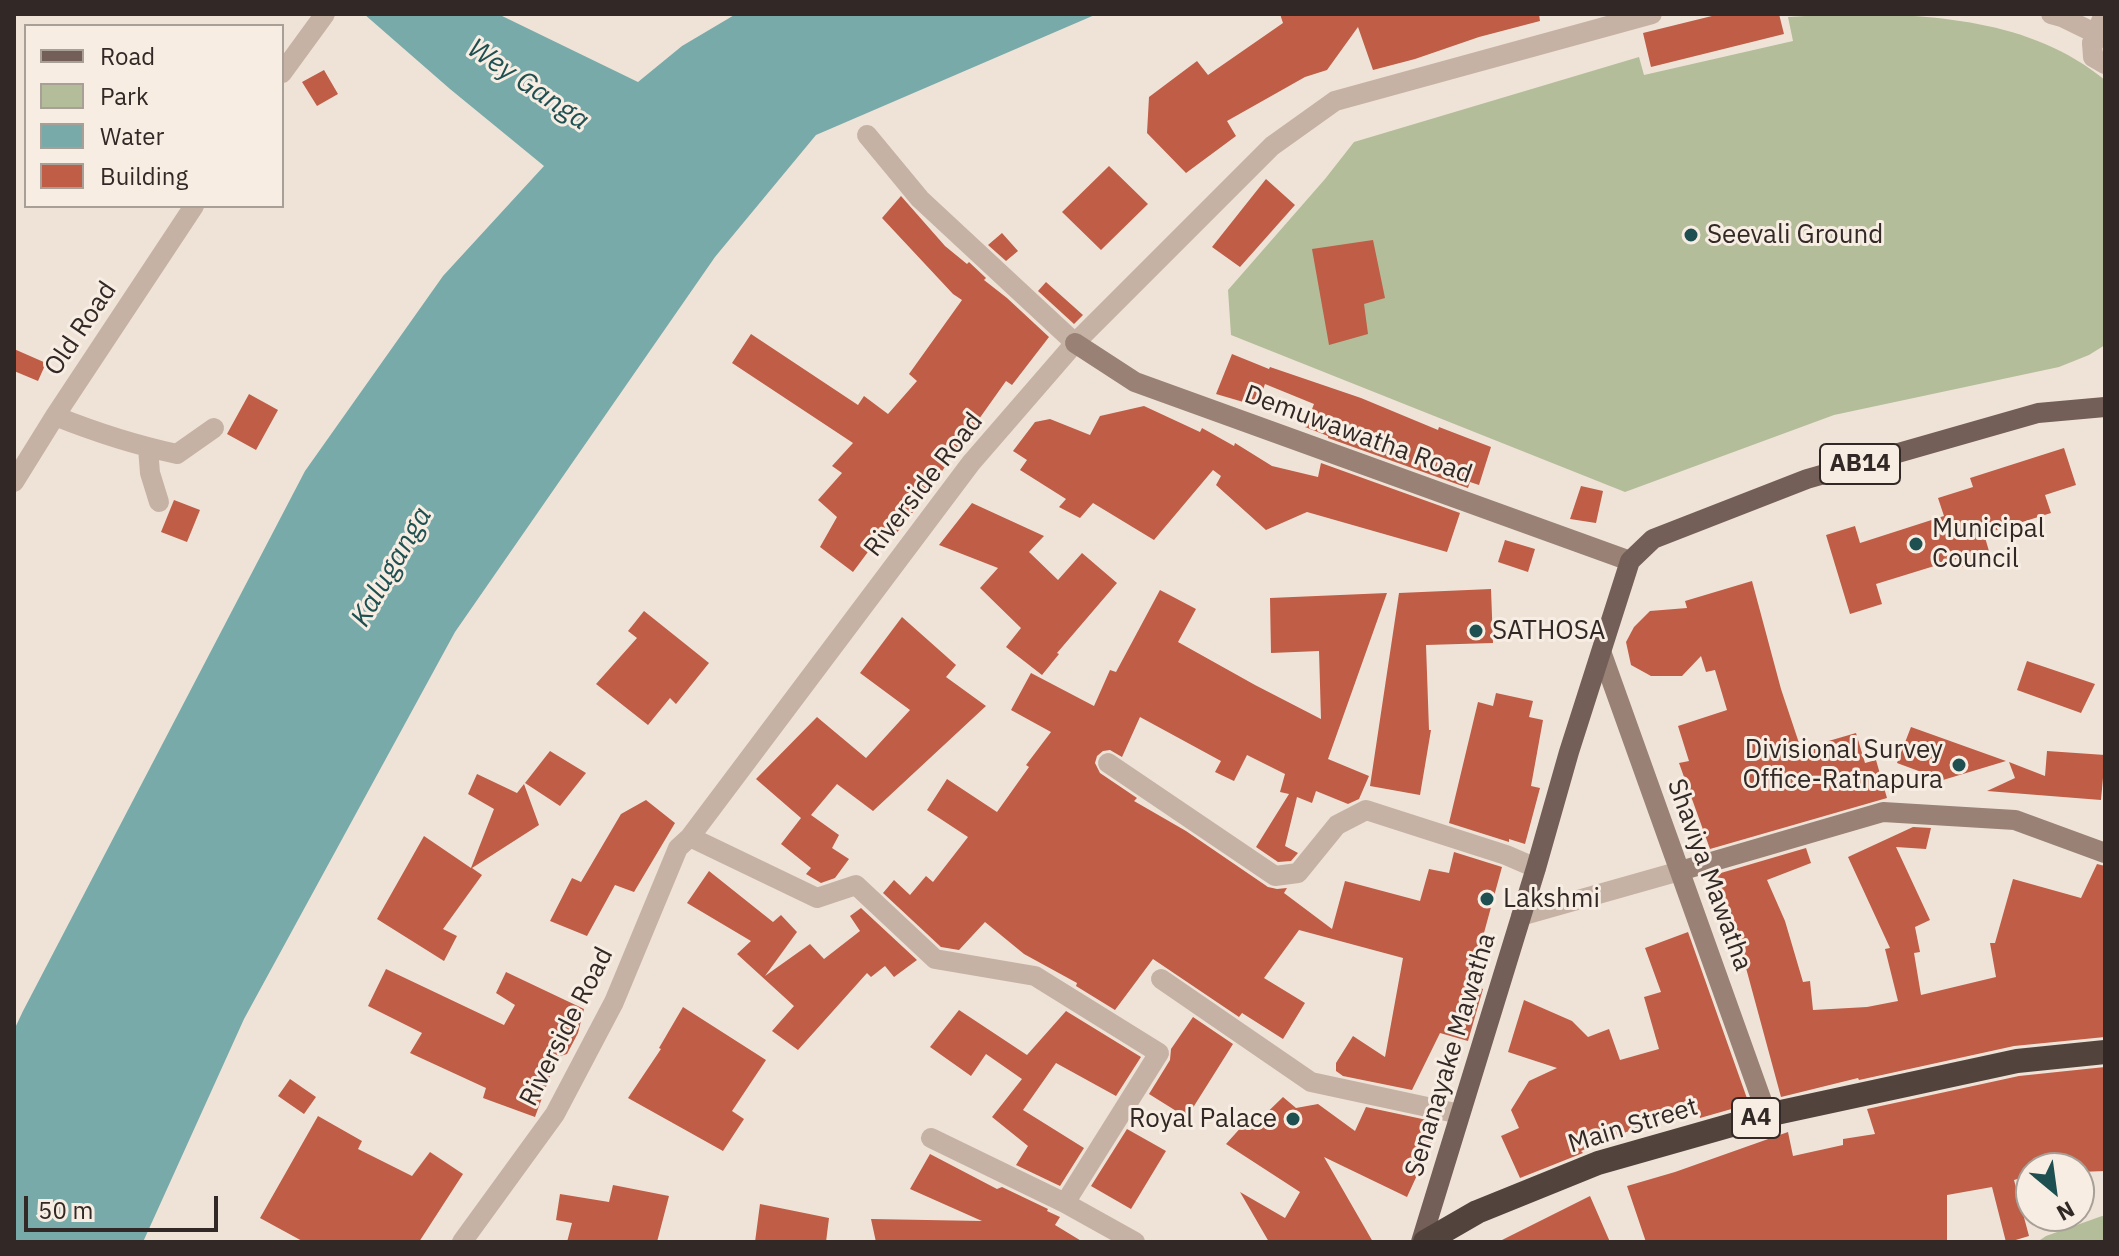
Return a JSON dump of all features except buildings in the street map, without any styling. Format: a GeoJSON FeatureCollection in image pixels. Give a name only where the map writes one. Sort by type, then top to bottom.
{"type":"FeatureCollection","features":[{"type":"Feature","properties":{"kind":"highway","name":"Main Street"},"geometry":{"type":"LineString","coordinates":[[1423,1242],[1477,1212],[1598,1163],[1767,1115],[2017,1061],[2105,1052]]}},
{"type":"Feature","properties":{"kind":"main road","name":"AB14"},"geometry":{"type":"LineString","coordinates":[[1630,561],[1653,539],[1807,479],[2038,413],[2105,407]]}},
{"type":"Feature","properties":{"kind":"main road","name":"Senanayake Mawatha"},"geometry":{"type":"LineString","coordinates":[[1423,1242],[1569,752],[1630,561]]}},
{"type":"Feature","properties":{"kind":"street"},"geometry":{"type":"LineString","coordinates":[[285,68],[325,14]]}},
{"type":"Feature","properties":{"kind":"street","name":"Riverside Road"},"geometry":{"type":"LineString","coordinates":[[462,1242],[555,1114],[614,1002],[678,848],[690,837],[971,463],[1075,343],[1272,146],[1335,101],[1652,14]]}},
{"type":"Feature","properties":{"kind":"street"},"geometry":{"type":"LineString","coordinates":[[2051,14],[2062,17],[2099,41]]}},
{"type":"Feature","properties":{"kind":"street"},"geometry":{"type":"LineString","coordinates":[[2104,14],[2093,57],[2105,64]]}},
{"type":"Feature","properties":{"kind":"street"},"geometry":{"type":"LineString","coordinates":[[867,135],[920,199],[1075,343]]}},
{"type":"Feature","properties":{"kind":"street","name":"Old Road"},"geometry":{"type":"LineString","coordinates":[[14,482],[193,208]]}},
{"type":"Feature","properties":{"kind":"street","name":"Demuwawatha Road"},"geometry":{"type":"LineString","coordinates":[[1075,343],[1135,382],[1630,561]]}},
{"type":"Feature","properties":{"kind":"street"},"geometry":{"type":"LineString","coordinates":[[55,416],[148,448],[177,454],[214,428]]}},
{"type":"Feature","properties":{"kind":"street"},"geometry":{"type":"LineString","coordinates":[[148,448],[150,473],[159,502]]}},
{"type":"Feature","properties":{"kind":"street","name":"Shaviya Mawatha"},"geometry":{"type":"LineString","coordinates":[[1602,654],[1767,1115]]}},
{"type":"Feature","properties":{"kind":"street"},"geometry":{"type":"LineString","coordinates":[[1108,763],[1275,876],[1298,873],[1337,825],[1366,810],[1506,855],[1536,868]]}},
{"type":"Feature","properties":{"kind":"street"},"geometry":{"type":"LineString","coordinates":[[1521,916],[1883,812],[2015,820],[2105,853]]}},
{"type":"Feature","properties":{"kind":"street"},"geometry":{"type":"LineString","coordinates":[[690,837],[817,898],[856,885],[935,959],[1035,976],[1159,1053],[1065,1203]]}},
{"type":"Feature","properties":{"kind":"street"},"geometry":{"type":"LineString","coordinates":[[1161,979],[1311,1082],[1460,1114]]}},
{"type":"Feature","properties":{"kind":"street"},"geometry":{"type":"LineString","coordinates":[[931,1138],[1065,1203],[1135,1242]]}},
{"type":"Feature","properties":{"kind":"green space","name":"Seevali Ground"},"geometry":{"type":"Polygon","coordinates":[[[1840,14],[1944,19],[2013,32],[2076,60],[2105,80],[2105,345],[2059,367],[1834,415],[1625,492],[1231,335],[1228,290],[1354,142],[1639,57],[1644,75],[1793,41],[1788,17],[1840,14]]]}},
{"type":"Feature","properties":{"kind":"green space"},"geometry":{"type":"Polygon","coordinates":[[[2105,1217],[2105,1242],[2037,1242],[2057,1232],[2095,1232],[2095,1218],[2105,1217]]]}},
{"type":"Feature","properties":{"kind":"water"},"geometry":{"type":"Polygon","coordinates":[[[364,14],[498,14],[638,82],[682,46],[736,14],[1097,14],[816,135],[715,257],[455,632],[244,1019],[143,1242],[14,1242],[14,1030],[23,1011],[305,471],[443,276],[544,166],[364,14]]]}},
{"type":"Feature","properties":{"kind":"place","name":"Seevali Ground"},"geometry":{"type":"Point","coordinates":[1691,235]}},
{"type":"Feature","properties":{"kind":"place","name":"Municipal Council"},"geometry":{"type":"Point","coordinates":[1916,544]}},
{"type":"Feature","properties":{"kind":"place","name":"SATHOSA"},"geometry":{"type":"Point","coordinates":[1476,631]}},
{"type":"Feature","properties":{"kind":"place","name":"Divisional Survey Office-Ratnapura"},"geometry":{"type":"Point","coordinates":[1959,765]}},
{"type":"Feature","properties":{"kind":"place","name":"Lakshmi"},"geometry":{"type":"Point","coordinates":[1487,899]}},
{"type":"Feature","properties":{"kind":"place","name":"Royal Palace"},"geometry":{"type":"Point","coordinates":[1293,1119]}},
{"type":"Feature","properties":{"kind":"water label","name":"Wey Ganga"},"geometry":{"type":"Point","coordinates":[528,85]}},
{"type":"Feature","properties":{"kind":"water label","name":"Kaluganga"},"geometry":{"type":"Point","coordinates":[392,567]}}]}
